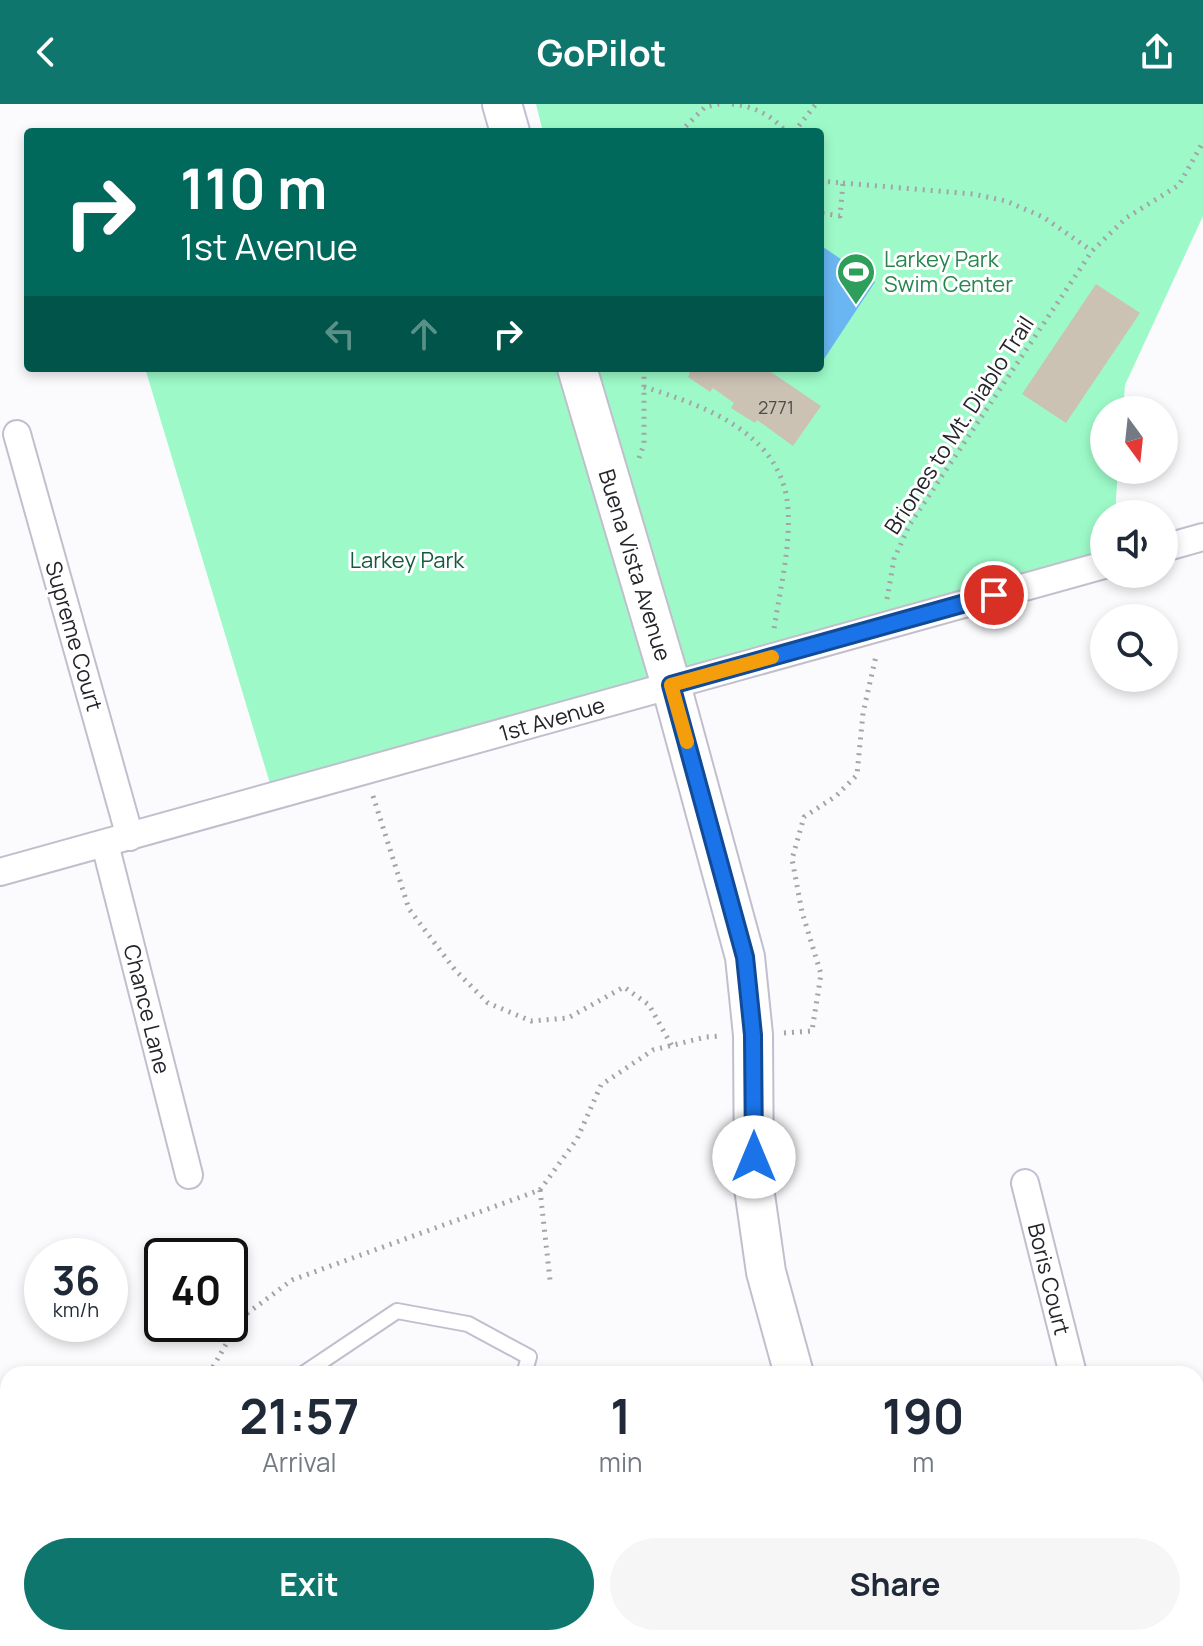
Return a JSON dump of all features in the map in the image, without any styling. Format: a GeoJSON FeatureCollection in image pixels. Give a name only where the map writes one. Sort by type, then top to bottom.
{"type":"FeatureCollection","features":[{"type":"Feature","properties":{"kind":"street"},"geometry":{"type":"LineString","coordinates":[[502,104],[509,128]]}},
{"type":"Feature","properties":{"kind":"street","name":"Buena Vista Avenue"},"geometry":{"type":"LineString","coordinates":[[578,372],[671,685],[745,957],[753,1035],[754,1188],[766,1272],[792,1366]]}},
{"type":"Feature","properties":{"kind":"street","name":"Supreme Court"},"geometry":{"type":"LineString","coordinates":[[17,434],[118,840]]}},
{"type":"Feature","properties":{"kind":"street"},"geometry":{"type":"LineString","coordinates":[[1178,544],[1203,537]]}},
{"type":"Feature","properties":{"kind":"street","name":"1st Avenue"},"geometry":{"type":"LineString","coordinates":[[0,872],[1090,569]]}},
{"type":"Feature","properties":{"kind":"street","name":"Chance Lane"},"geometry":{"type":"LineString","coordinates":[[118,840],[189,1175]]}},
{"type":"Feature","properties":{"kind":"street","name":"Boris Court"},"geometry":{"type":"LineString","coordinates":[[1025,1183],[1071,1366]]}},
{"type":"Feature","properties":{"kind":"lane"},"geometry":{"type":"LineString","coordinates":[[315,1366],[397,1311],[468,1324],[529,1357],[526,1366]]}},
{"type":"Feature","properties":{"kind":"path"},"geometry":{"type":"LineString","coordinates":[[684,128],[705,107],[719,104]]}},
{"type":"Feature","properties":{"kind":"path"},"geometry":{"type":"LineString","coordinates":[[732,104],[762,112],[781,128]]}},
{"type":"Feature","properties":{"kind":"path"},"geometry":{"type":"LineString","coordinates":[[797,128],[816,104]]}},
{"type":"Feature","properties":{"kind":"path","name":"Briones to Mt. Diablo Trail"},"geometry":{"type":"LineString","coordinates":[[540,1190],[577,1139],[601,1085],[653,1050],[706,1037],[812,1031],[821,974],[802,912],[792,859],[804,817],[836,796],[857,775],[863,713],[894,559],[910,524],[1092,251],[1126,218],[1179,185],[1203,142]]}},
{"type":"Feature","properties":{"kind":"path"},"geometry":{"type":"LineString","coordinates":[[824,181],[973,194],[1006,201],[1043,217],[1092,251]]}},
{"type":"Feature","properties":{"kind":"path"},"geometry":{"type":"LineString","coordinates":[[824,214],[840,216],[843,183]]}},
{"type":"Feature","properties":{"kind":"path"},"geometry":{"type":"LineString","coordinates":[[609,476],[637,464],[644,444],[644,372]]}},
{"type":"Feature","properties":{"kind":"path"},"geometry":{"type":"LineString","coordinates":[[644,387],[704,407],[746,432],[759,445],[780,478],[786,495],[785,549],[769,658]]}},
{"type":"Feature","properties":{"kind":"path"},"geometry":{"type":"LineString","coordinates":[[365,772],[409,909],[455,970],[488,1003],[531,1021],[568,1018],[624,987],[649,1005],[672,1046]]}},
{"type":"Feature","properties":{"kind":"path"},"geometry":{"type":"LineString","coordinates":[[214,1366],[241,1318],[292,1280],[540,1190],[550,1280]]}},
{"type":"Feature","properties":{"kind":"green space","name":"Larkey Park"},"geometry":{"type":"Polygon","coordinates":[[[536,104],[1203,104],[1203,216],[1125,385],[1124,396],[1090,396],[1090,484],[1117,484],[1116,500],[1090,500],[1090,569],[274,797],[146,372],[824,372],[824,128],[542,128],[536,104]]]}},
{"type":"Feature","properties":{"kind":"water"},"geometry":{"type":"Polygon","coordinates":[[[824,248],[875,282],[824,359],[824,248]]]}},
{"type":"Feature","properties":{"kind":"building"},"geometry":{"type":"Polygon","coordinates":[[[1096,284],[1140,313],[1066,423],[1022,394],[1096,284]]]}},
{"type":"Feature","properties":{"kind":"building"},"geometry":{"type":"Polygon","coordinates":[[[771,372],[821,406],[793,446],[757,420],[755,423],[731,408],[734,403],[713,388],[710,392],[688,377],[690,373],[771,372]]]}},
{"type":"Feature","properties":{"kind":"slow traffic"},"geometry":{"type":"LineString","coordinates":[[687,742],[671,685],[772,657]]}},
{"type":"Feature","properties":{"kind":"place","name":"Larkey Park Swim Center"},"geometry":{"type":"Point","coordinates":[856,306]}},
{"type":"Feature","properties":{"kind":"route"},"geometry":{"type":"LineString","coordinates":[[754,1157],[753,1035],[745,957],[671,685],[994,595]]}}]}
